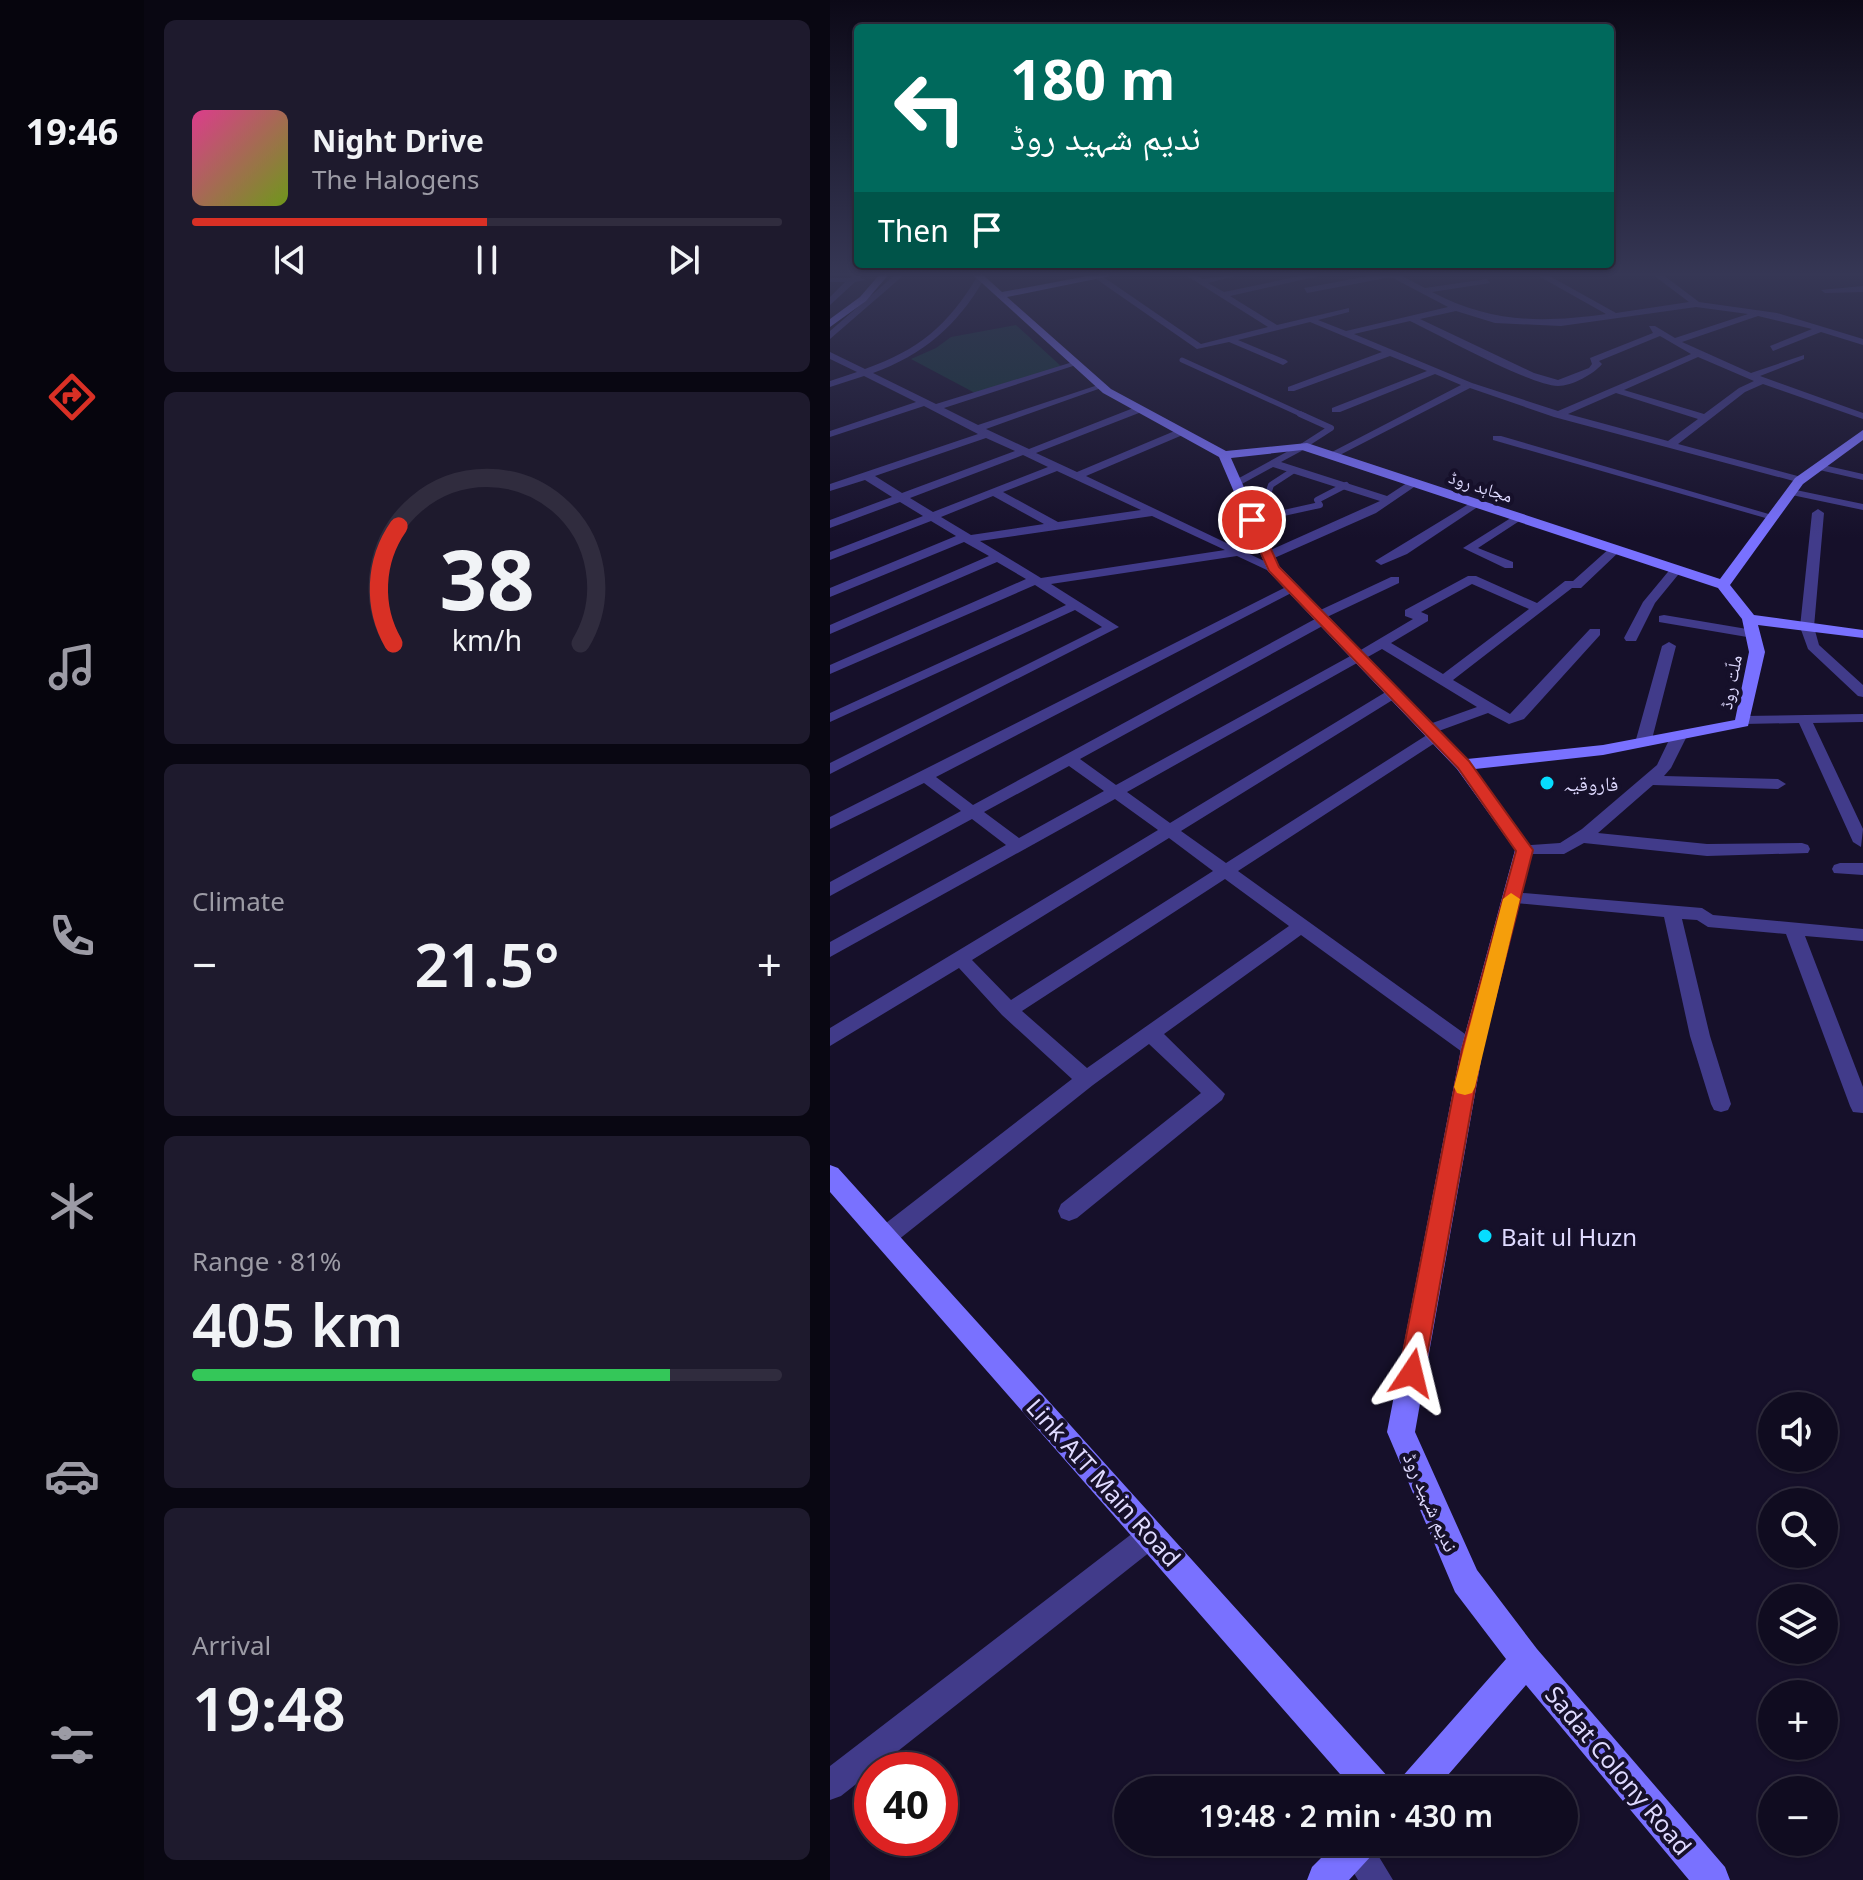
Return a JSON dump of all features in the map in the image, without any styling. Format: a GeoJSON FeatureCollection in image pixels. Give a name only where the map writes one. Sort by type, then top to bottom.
{"type":"FeatureCollection","features":[{"type":"Feature","properties":{"kind":"street"},"geometry":{"type":"LineString","coordinates":[[845,362],[929,406],[1076,476],[1238,552],[1270,562],[1372,511],[1414,483]]}},
{"type":"Feature","properties":{"kind":"street"},"geometry":{"type":"LineString","coordinates":[[830,384],[890,362]]}},
{"type":"Feature","properties":{"kind":"street"},"geometry":{"type":"LineString","coordinates":[[1291,389],[1365,362]]}},
{"type":"Feature","properties":{"kind":"street"},"geometry":{"type":"LineString","coordinates":[[1411,362],[1558,415],[1801,480]]}},
{"type":"Feature","properties":{"kind":"street"},"geometry":{"type":"LineString","coordinates":[[1503,362],[1531,375],[1559,383]]}},
{"type":"Feature","properties":{"kind":"street"},"geometry":{"type":"LineString","coordinates":[[1546,389],[1592,370],[1597,364],[1595,362]]}},
{"type":"Feature","properties":{"kind":"street"},"geometry":{"type":"LineString","coordinates":[[1558,415],[1680,362]]}},
{"type":"Feature","properties":{"kind":"street"},"geometry":{"type":"LineString","coordinates":[[1717,362],[1863,416]]}},
{"type":"Feature","properties":{"kind":"street"},"geometry":{"type":"LineString","coordinates":[[1668,446],[1758,378],[1793,362]]}},
{"type":"Feature","properties":{"kind":"street"},"geometry":{"type":"LineString","coordinates":[[830,434],[1073,363],[1140,409],[1224,455],[1270,562],[1463,765],[1524,850],[1564,848],[1582,837],[1663,768],[1678,738]]}},
{"type":"Feature","properties":{"kind":"street"},"geometry":{"type":"LineString","coordinates":[[1336,410],[1435,371]]}},
{"type":"Feature","properties":{"kind":"street"},"geometry":{"type":"LineString","coordinates":[[830,488],[1101,385]]}},
{"type":"Feature","properties":{"kind":"street"},"geometry":{"type":"LineString","coordinates":[[1334,455],[1469,385]]}},
{"type":"Feature","properties":{"kind":"street"},"geometry":{"type":"LineString","coordinates":[[1615,390],[1706,418]]}},
{"type":"Feature","properties":{"kind":"street"},"geometry":{"type":"LineString","coordinates":[[1521,401],[1534,395]]}},
{"type":"Feature","properties":{"kind":"street"},"geometry":{"type":"LineString","coordinates":[[830,524],[1140,409]]}},
{"type":"Feature","properties":{"kind":"street"},"geometry":{"type":"LineString","coordinates":[[1076,476],[1181,432]]}},
{"type":"Feature","properties":{"kind":"street"},"geometry":{"type":"LineString","coordinates":[[1497,438],[1773,517]]}},
{"type":"Feature","properties":{"kind":"street"},"geometry":{"type":"LineString","coordinates":[[1751,627],[1723,585],[1801,480],[1860,439]]}},
{"type":"Feature","properties":{"kind":"street"},"geometry":{"type":"LineString","coordinates":[[1236,483],[1303,446]]}},
{"type":"Feature","properties":{"kind":"street","name":"مجاہد روڈ"},"geometry":{"type":"LineString","coordinates":[[1224,455],[1303,446],[1723,585]]}},
{"type":"Feature","properties":{"kind":"street"},"geometry":{"type":"LineString","coordinates":[[1272,463],[1389,500]]}},
{"type":"Feature","properties":{"kind":"street"},"geometry":{"type":"LineString","coordinates":[[830,556],[1058,467]]}},
{"type":"Feature","properties":{"kind":"street"},"geometry":{"type":"LineString","coordinates":[[1819,467],[1863,477]]}},
{"type":"Feature","properties":{"kind":"street"},"geometry":{"type":"LineString","coordinates":[[830,769],[1112,627],[865,475]]}},
{"type":"Feature","properties":{"kind":"street"},"geometry":{"type":"LineString","coordinates":[[994,492],[1056,526]]}},
{"type":"Feature","properties":{"kind":"street"},"geometry":{"type":"LineString","coordinates":[[1791,492],[1863,507]]}},
{"type":"Feature","properties":{"kind":"street"},"geometry":{"type":"LineString","coordinates":[[1381,561],[1403,551],[1476,504]]}},
{"type":"Feature","properties":{"kind":"street"},"geometry":{"type":"LineString","coordinates":[[830,593],[966,538],[1153,512]]}},
{"type":"Feature","properties":{"kind":"street"},"geometry":{"type":"LineString","coordinates":[[1818,513],[1807,627],[1813,646],[1863,693]]}},
{"type":"Feature","properties":{"kind":"street"},"geometry":{"type":"LineString","coordinates":[[1509,565],[1469,548],[1518,518]]}},
{"type":"Feature","properties":{"kind":"street"},"geometry":{"type":"LineString","coordinates":[[1443,681],[1569,584],[1576,585],[1615,550]]}},
{"type":"Feature","properties":{"kind":"street"},"geometry":{"type":"LineString","coordinates":[[830,670],[1037,581],[1238,552]]}},
{"type":"Feature","properties":{"kind":"street"},"geometry":{"type":"LineString","coordinates":[[830,630],[998,557]]}},
{"type":"Feature","properties":{"kind":"street"},"geometry":{"type":"LineString","coordinates":[[1631,638],[1649,602],[1676,570]]}},
{"type":"Feature","properties":{"kind":"street"},"geometry":{"type":"LineString","coordinates":[[830,950],[1359,657],[1423,618],[1410,613],[1472,579],[1538,608]]}},
{"type":"Feature","properties":{"kind":"street"},"geometry":{"type":"LineString","coordinates":[[830,890],[1395,580]]}},
{"type":"Feature","properties":{"kind":"street"},"geometry":{"type":"LineString","coordinates":[[830,824],[1293,589]]}},
{"type":"Feature","properties":{"kind":"street"},"geometry":{"type":"LineString","coordinates":[[830,718],[1076,605]]}},
{"type":"Feature","properties":{"kind":"street"},"geometry":{"type":"LineString","coordinates":[[1664,619],[1751,627],[1807,627],[1863,634]]}},
{"type":"Feature","properties":{"kind":"street","name":"ملّت روڈ"},"geometry":{"type":"LineString","coordinates":[[1463,765],[1531,761],[1678,738],[1743,720],[1757,652],[1751,627]]}},
{"type":"Feature","properties":{"kind":"street"},"geometry":{"type":"LineString","coordinates":[[1381,643],[1509,720],[1519,716],[1595,632]]}},
{"type":"Feature","properties":{"kind":"street"},"geometry":{"type":"LineString","coordinates":[[1643,743],[1669,646]]}},
{"type":"Feature","properties":{"kind":"street"},"geometry":{"type":"LineString","coordinates":[[830,1038],[1394,693]]}},
{"type":"Feature","properties":{"kind":"street"},"geometry":{"type":"LineString","coordinates":[[1009,1010],[1226,871],[1432,733],[1489,708]]}},
{"type":"Feature","properties":{"kind":"street"},"geometry":{"type":"LineString","coordinates":[[1743,720],[1863,718]]}},
{"type":"Feature","properties":{"kind":"street"},"geometry":{"type":"LineString","coordinates":[[1804,719],[1861,842]]}},
{"type":"Feature","properties":{"kind":"street"},"geometry":{"type":"LineString","coordinates":[[1070,759],[1472,1049]]}},
{"type":"Feature","properties":{"kind":"street"},"geometry":{"type":"LineString","coordinates":[[925,776],[1018,846]]}},
{"type":"Feature","properties":{"kind":"street"},"geometry":{"type":"LineString","coordinates":[[1648,780],[1778,784]]}},
{"type":"Feature","properties":{"kind":"street"},"geometry":{"type":"LineString","coordinates":[[1582,837],[1707,850],[1802,849]]}},
{"type":"Feature","properties":{"kind":"street","name":"ندیم شہید روڈ"},"geometry":{"type":"LineString","coordinates":[[1524,850],[1472,1049],[1401,1432],[1466,1581],[1526,1660]]}},
{"type":"Feature","properties":{"kind":"street"},"geometry":{"type":"LineString","coordinates":[[1840,869],[1863,869]]}},
{"type":"Feature","properties":{"kind":"street"},"geometry":{"type":"LineString","coordinates":[[1512,898],[1702,914],[1708,921],[1863,935]]}},
{"type":"Feature","properties":{"kind":"street"},"geometry":{"type":"LineString","coordinates":[[1672,912],[1700,1036],[1721,1104]]}},
{"type":"Feature","properties":{"kind":"street"},"geometry":{"type":"LineString","coordinates":[[885,1237],[1086,1079],[1301,926]]}},
{"type":"Feature","properties":{"kind":"street"},"geometry":{"type":"LineString","coordinates":[[1793,929],[1860,1106]]}},
{"type":"Feature","properties":{"kind":"street"},"geometry":{"type":"LineString","coordinates":[[960,958],[1009,1010],[1086,1079]]}},
{"type":"Feature","properties":{"kind":"street"},"geometry":{"type":"LineString","coordinates":[[1069,1211],[1215,1094],[1150,1033]]}},
{"type":"Feature","properties":{"kind":"street","name":"Link AIT Main Road"},"geometry":{"type":"LineString","coordinates":[[834,1188],[885,1237],[1365,1776]]}},
{"type":"Feature","properties":{"kind":"street"},"geometry":{"type":"LineString","coordinates":[[830,1785],[1151,1535]]}},
{"type":"Feature","properties":{"kind":"street"},"geometry":{"type":"LineString","coordinates":[[1425,1776],[1526,1660]]}},
{"type":"Feature","properties":{"kind":"street","name":"Sadat Colony Road"},"geometry":{"type":"LineString","coordinates":[[1526,1660],[1712,1880]]}},
{"type":"Feature","properties":{"kind":"street"},"geometry":{"type":"LineString","coordinates":[[1325,1880],[1348,1856]]}},
{"type":"Feature","properties":{"kind":"street"},"geometry":{"type":"LineString","coordinates":[[1364,1856],[1377,1880]]}},
{"type":"Feature","properties":{"kind":"lane"},"geometry":{"type":"LineString","coordinates":[[1186,362],[1331,428],[1303,446]]}},
{"type":"Feature","properties":{"kind":"lane"},"geometry":{"type":"LineString","coordinates":[[1269,491],[1271,485],[1294,470]]}},
{"type":"Feature","properties":{"kind":"lane"},"geometry":{"type":"LineString","coordinates":[[1252,520],[1320,505],[1317,500],[1346,485]]}},
{"type":"Feature","properties":{"kind":"green space"},"geometry":{"type":"Polygon","coordinates":[[[916,362],[1056,362],[1062,367],[975,393],[916,362]]]}},
{"type":"Feature","properties":{"kind":"slow traffic"},"geometry":{"type":"LineString","coordinates":[[1465,1087],[1511,899]]}},
{"type":"Feature","properties":{"kind":"place","name":"فاروقیہ"},"geometry":{"type":"Point","coordinates":[1547,783]}},
{"type":"Feature","properties":{"kind":"place","name":"Bait ul Huzn"},"geometry":{"type":"Point","coordinates":[1485,1236]}},
{"type":"Feature","properties":{"kind":"route"},"geometry":{"type":"LineString","coordinates":[[1252,520],[1273,568],[1463,765],[1524,850],[1472,1049],[1412,1373]]}}]}
